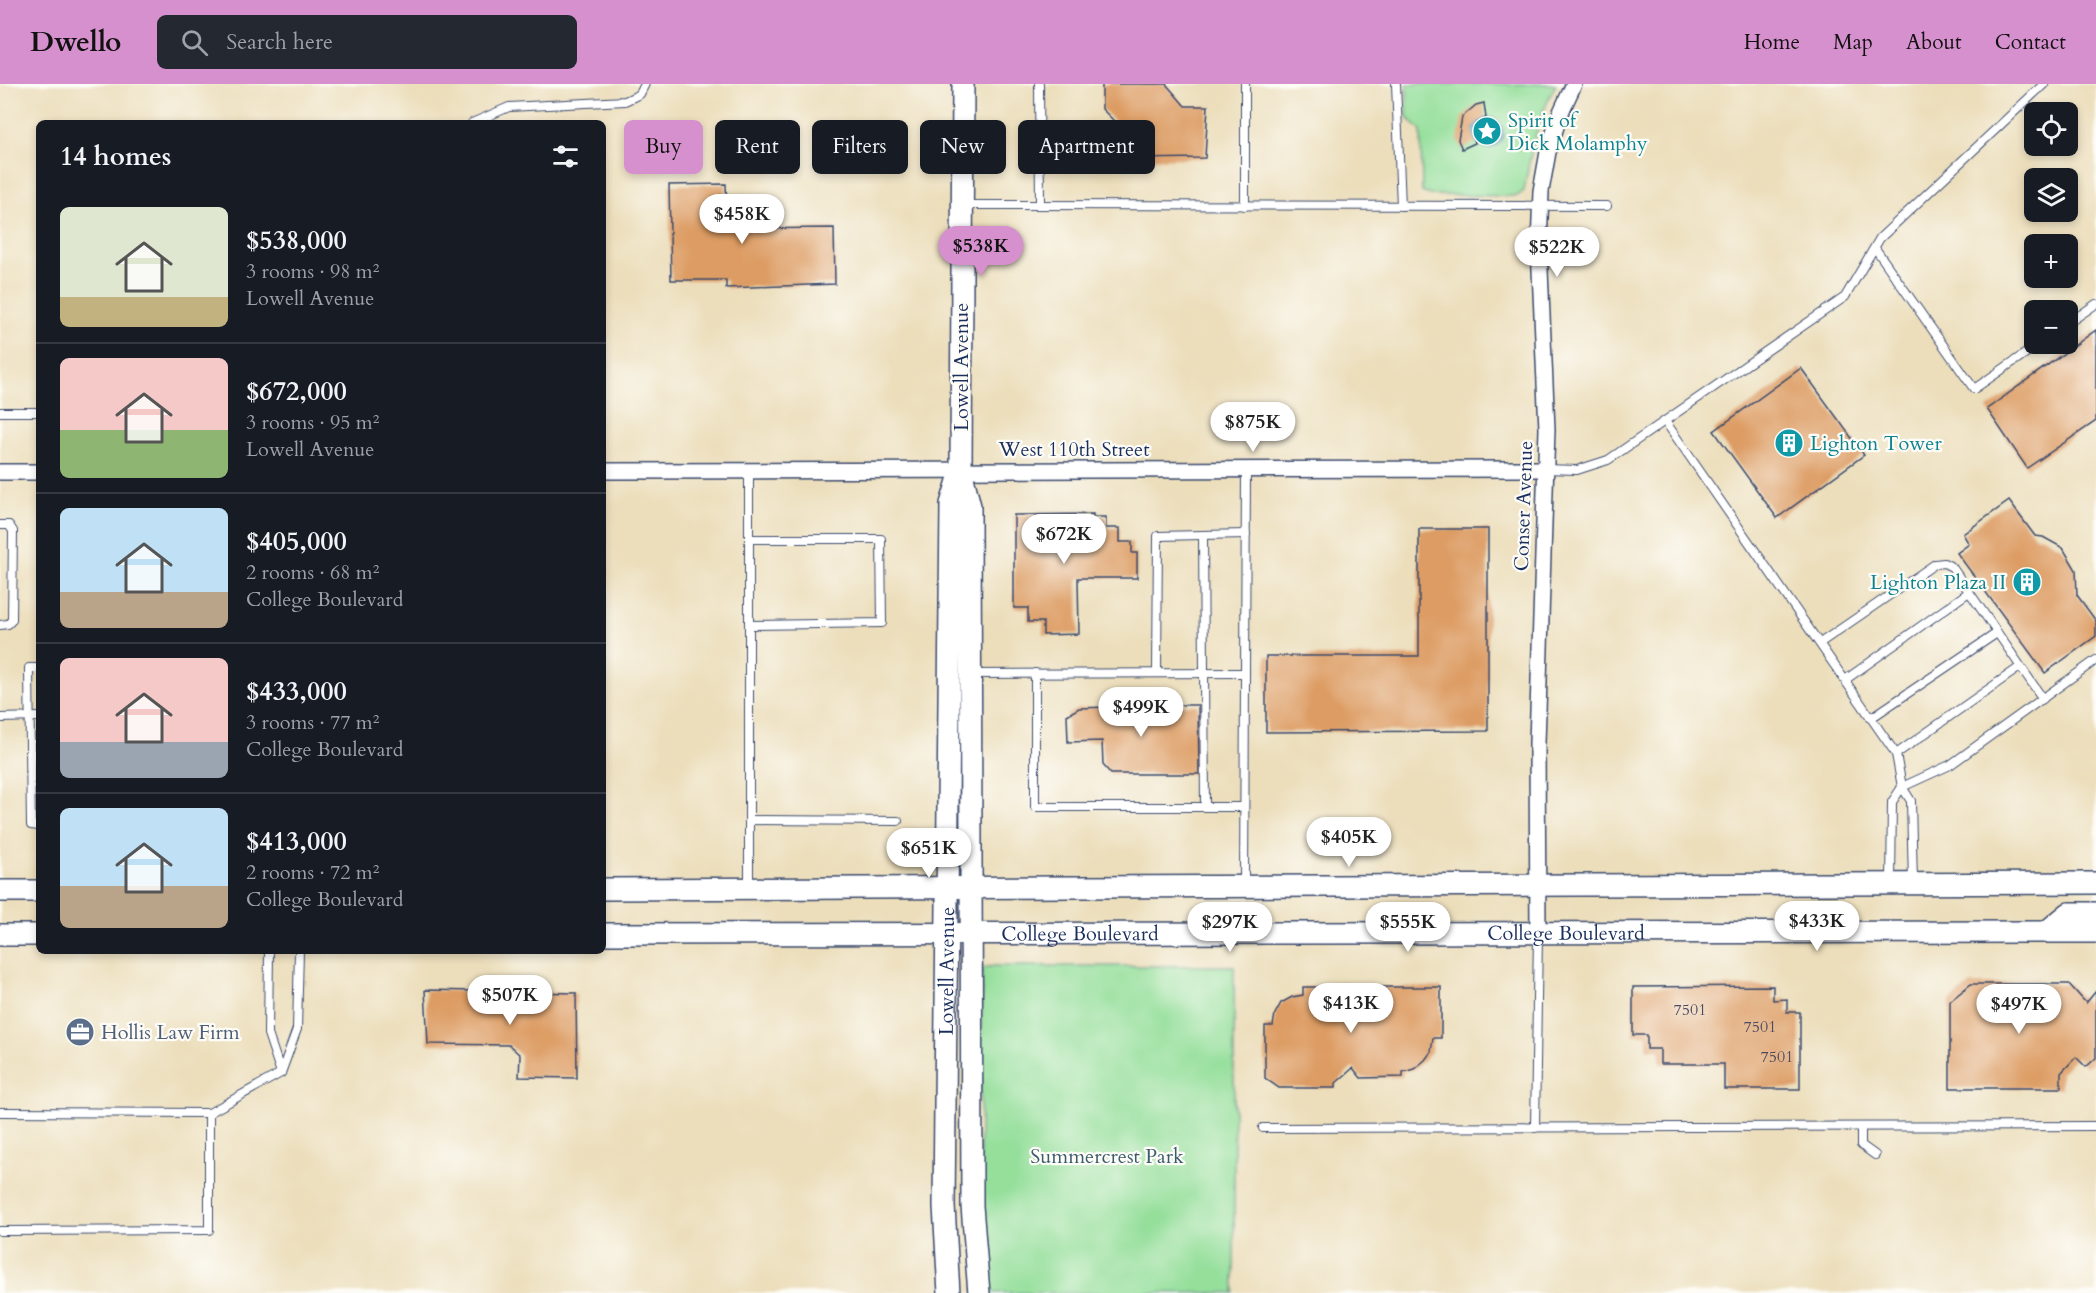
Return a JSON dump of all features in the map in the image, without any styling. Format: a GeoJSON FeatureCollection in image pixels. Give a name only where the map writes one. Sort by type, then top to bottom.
{"type":"FeatureCollection","features":[{"type":"Feature","properties":{"kind":"main road","name":"Lowell Avenue"},"geometry":{"type":"LineString","coordinates":[[963,84],[961,470],[970,506],[972,1206],[979,1293]]}},
{"type":"Feature","properties":{"kind":"main road","name":"Lowell Avenue"},"geometry":{"type":"LineString","coordinates":[[949,1293],[944,1206],[951,504],[961,470]]}},
{"type":"Feature","properties":{"kind":"main road"},"geometry":{"type":"LineString","coordinates":[[606,890],[2096,884]]}},
{"type":"Feature","properties":{"kind":"main road"},"geometry":{"type":"LineString","coordinates":[[0,891],[36,891]]}},
{"type":"Feature","properties":{"kind":"main road"},"geometry":{"type":"LineString","coordinates":[[2046,932],[2069,913],[2096,913]]}},
{"type":"Feature","properties":{"kind":"main road","name":"College Boulevard"},"geometry":{"type":"LineString","coordinates":[[606,934],[2096,932]]}},
{"type":"Feature","properties":{"kind":"main road"},"geometry":{"type":"LineString","coordinates":[[0,935],[36,935]]}},
{"type":"Feature","properties":{"kind":"street","name":"Conser Avenue"},"geometry":{"type":"LineString","coordinates":[[1538,934],[1537,742],[1547,429],[1540,268],[1540,207],[1548,152],[1560,114],[1574,84]]}},
{"type":"Feature","properties":{"kind":"street","name":"West 110th Street"},"geometry":{"type":"LineString","coordinates":[[606,471],[1545,469]]}},
{"type":"Feature","properties":{"kind":"street"},"geometry":{"type":"LineString","coordinates":[[0,472],[36,472]]}},
{"type":"Feature","properties":{"kind":"lane"},"geometry":{"type":"LineString","coordinates":[[479,120],[509,107],[625,100],[640,94],[645,84]]}},
{"type":"Feature","properties":{"kind":"lane"},"geometry":{"type":"LineString","coordinates":[[1040,84],[1040,205]]}},
{"type":"Feature","properties":{"kind":"lane"},"geometry":{"type":"LineString","coordinates":[[1245,84],[1245,206]]}},
{"type":"Feature","properties":{"kind":"lane"},"geometry":{"type":"LineString","coordinates":[[1396,84],[1401,206]]}},
{"type":"Feature","properties":{"kind":"lane"},"geometry":{"type":"LineString","coordinates":[[1545,469],[1577,470],[1608,460],[1845,297],[1880,238],[2044,84]]}},
{"type":"Feature","properties":{"kind":"lane"},"geometry":{"type":"LineString","coordinates":[[962,205],[1607,206]]}},
{"type":"Feature","properties":{"kind":"lane"},"geometry":{"type":"LineString","coordinates":[[1875,248],[1974,389],[2025,354]]}},
{"type":"Feature","properties":{"kind":"lane"},"geometry":{"type":"LineString","coordinates":[[2078,316],[2096,304]]}},
{"type":"Feature","properties":{"kind":"lane"},"geometry":{"type":"LineString","coordinates":[[0,412],[36,412]]}},
{"type":"Feature","properties":{"kind":"lane"},"geometry":{"type":"LineString","coordinates":[[1665,421],[1896,754],[1902,787],[1911,801],[1913,884]]}},
{"type":"Feature","properties":{"kind":"lane"},"geometry":{"type":"LineString","coordinates":[[1244,888],[1246,470]]}},
{"type":"Feature","properties":{"kind":"lane"},"geometry":{"type":"LineString","coordinates":[[748,889],[749,471]]}},
{"type":"Feature","properties":{"kind":"lane"},"geometry":{"type":"LineString","coordinates":[[0,525],[9,525],[13,531],[13,542],[12,620],[8,624],[0,625]]}},
{"type":"Feature","properties":{"kind":"lane"},"geometry":{"type":"LineString","coordinates":[[1157,673],[1158,536],[1246,534]]}},
{"type":"Feature","properties":{"kind":"lane"},"geometry":{"type":"LineString","coordinates":[[1203,535],[1205,807]]}},
{"type":"Feature","properties":{"kind":"lane"},"geometry":{"type":"LineString","coordinates":[[749,539],[881,539],[882,623],[749,625]]}},
{"type":"Feature","properties":{"kind":"lane"},"geometry":{"type":"LineString","coordinates":[[1820,643],[1935,564],[1944,563],[1952,567],[2043,699]]}},
{"type":"Feature","properties":{"kind":"lane"},"geometry":{"type":"LineString","coordinates":[[1845,680],[1969,592]]}},
{"type":"Feature","properties":{"kind":"lane"},"geometry":{"type":"LineString","coordinates":[[1871,718],[1997,633]]}},
{"type":"Feature","properties":{"kind":"lane"},"geometry":{"type":"LineString","coordinates":[[1891,885],[1892,802],[1902,787],[1950,765],[2096,660]]}},
{"type":"Feature","properties":{"kind":"lane"},"geometry":{"type":"LineString","coordinates":[[1896,754],[2020,667]]}},
{"type":"Feature","properties":{"kind":"lane"},"geometry":{"type":"LineString","coordinates":[[36,668],[29,668],[31,825],[36,826]]}},
{"type":"Feature","properties":{"kind":"lane"},"geometry":{"type":"LineString","coordinates":[[971,674],[1245,673]]}},
{"type":"Feature","properties":{"kind":"lane"},"geometry":{"type":"LineString","coordinates":[[1035,674],[1035,807],[1244,807]]}},
{"type":"Feature","properties":{"kind":"lane"},"geometry":{"type":"LineString","coordinates":[[0,718],[36,717]]}},
{"type":"Feature","properties":{"kind":"lane"},"geometry":{"type":"LineString","coordinates":[[748,820],[898,821]]}},
{"type":"Feature","properties":{"kind":"lane"},"geometry":{"type":"LineString","coordinates":[[1534,1128],[1538,934]]}},
{"type":"Feature","properties":{"kind":"lane"},"geometry":{"type":"LineString","coordinates":[[269,954],[268,1034],[281,1073]]}},
{"type":"Feature","properties":{"kind":"lane"},"geometry":{"type":"LineString","coordinates":[[0,1112],[209,1113],[281,1073],[297,1029],[299,954]]}},
{"type":"Feature","properties":{"kind":"lane"},"geometry":{"type":"LineString","coordinates":[[0,1231],[209,1230],[209,1113]]}},
{"type":"Feature","properties":{"kind":"lane"},"geometry":{"type":"LineString","coordinates":[[1263,1128],[2096,1126]]}},
{"type":"Feature","properties":{"kind":"lane"},"geometry":{"type":"LineString","coordinates":[[1861,1127],[1861,1145],[1875,1155]]}},
{"type":"Feature","properties":{"kind":"green space"},"geometry":{"type":"Polygon","coordinates":[[[1407,84],[1556,84],[1544,109],[1524,191],[1517,196],[1430,195],[1422,192],[1421,131],[1407,117],[1407,84]]]}},
{"type":"Feature","properties":{"kind":"green space","name":"Summercrest Park"},"geometry":{"type":"Polygon","coordinates":[[[995,966],[1234,966],[1234,1293],[985,1293],[979,1215],[982,968],[995,966]]]}},
{"type":"Feature","properties":{"kind":"water"},"geometry":{"type":"Polygon","coordinates":[[[1488,118],[1499,122],[1503,133],[1499,144],[1488,148],[1477,144],[1473,133],[1477,122],[1488,118]]]}},
{"type":"Feature","properties":{"kind":"building"},"geometry":{"type":"Polygon","coordinates":[[[1102,84],[1166,84],[1185,106],[1208,106],[1205,158],[1155,159],[1155,120],[1113,120],[1102,109],[1102,84]]]}},
{"type":"Feature","properties":{"kind":"building"},"geometry":{"type":"Polygon","coordinates":[[[1484,103],[1486,118],[1476,123],[1473,129],[1475,143],[1462,149],[1458,140],[1462,117],[1476,105],[1484,103]]]}},
{"type":"Feature","properties":{"kind":"building"},"geometry":{"type":"Polygon","coordinates":[[[726,184],[727,209],[740,229],[834,228],[835,284],[726,288],[726,280],[671,280],[669,185],[726,184]]]}},
{"type":"Feature","properties":{"kind":"building"},"geometry":{"type":"Polygon","coordinates":[[[2096,330],[2096,421],[2027,468],[1987,409],[2063,354],[2078,354],[2078,343],[2096,330]]]}},
{"type":"Feature","properties":{"kind":"building","name":"Lighton Tower"},"geometry":{"type":"Polygon","coordinates":[[[1801,368],[1864,455],[1777,518],[1714,431],[1801,368]]]}},
{"type":"Feature","properties":{"kind":"building","name":"Lighton Plaza II"},"geometry":{"type":"Polygon","coordinates":[[[2009,501],[2035,536],[2043,537],[2063,548],[2076,570],[2077,595],[2096,621],[2096,636],[2045,673],[1957,553],[1969,544],[1963,534],[2009,501]]]}},
{"type":"Feature","properties":{"kind":"building"},"geometry":{"type":"Polygon","coordinates":[[[1093,514],[1093,517],[1106,517],[1106,528],[1120,528],[1120,542],[1132,542],[1132,553],[1137,553],[1137,578],[1078,578],[1079,634],[1043,635],[1043,622],[1028,622],[1028,608],[1014,608],[1014,515],[1093,514]]]}},
{"type":"Feature","properties":{"kind":"building"},"geometry":{"type":"Polygon","coordinates":[[[1419,529],[1488,529],[1488,731],[1266,732],[1266,656],[1419,656],[1419,529]]]}},
{"type":"Feature","properties":{"kind":"building"},"geometry":{"type":"Polygon","coordinates":[[[1198,705],[1199,774],[1111,774],[1103,765],[1102,741],[1068,742],[1067,715],[1079,708],[1198,705]]]}},
{"type":"Feature","properties":{"kind":"building"},"geometry":{"type":"Polygon","coordinates":[[[1971,984],[2069,984],[2086,1003],[2096,991],[2096,1058],[2086,1067],[2076,1057],[2061,1073],[2061,1088],[1950,1088],[1950,1001],[1971,984]]]}},
{"type":"Feature","properties":{"kind":"building"},"geometry":{"type":"Polygon","coordinates":[[[1773,986],[1773,1000],[1787,999],[1787,1012],[1800,1012],[1800,1089],[1724,1089],[1724,1064],[1660,1064],[1660,1049],[1647,1049],[1647,1035],[1633,1035],[1633,987],[1773,986]]]}},
{"type":"Feature","properties":{"kind":"building"},"geometry":{"type":"Polygon","coordinates":[[[1303,987],[1441,987],[1441,1038],[1433,1038],[1431,1052],[1425,1060],[1414,1069],[1403,1072],[1403,1077],[1361,1078],[1353,1068],[1336,1083],[1336,1088],[1279,1088],[1265,1078],[1265,1026],[1273,1026],[1275,1014],[1281,1003],[1292,997],[1303,995],[1303,987]]]}},
{"type":"Feature","properties":{"kind":"building"},"geometry":{"type":"Polygon","coordinates":[[[425,990],[576,993],[577,1078],[519,1077],[520,1055],[509,1045],[428,1044],[425,990]]]}},
{"type":"Feature","properties":{"kind":"place","name":"Spirit of Dick Molamphy"},"geometry":{"type":"Point","coordinates":[1487,131]}},
{"type":"Feature","properties":{"kind":"place","name":"Lighton Tower"},"geometry":{"type":"Point","coordinates":[1789,443]}},
{"type":"Feature","properties":{"kind":"place","name":"Lighton Plaza II"},"geometry":{"type":"Point","coordinates":[2027,582]}},
{"type":"Feature","properties":{"kind":"place","name":"Hollis Law Firm"},"geometry":{"type":"Point","coordinates":[80,1032]}}]}
